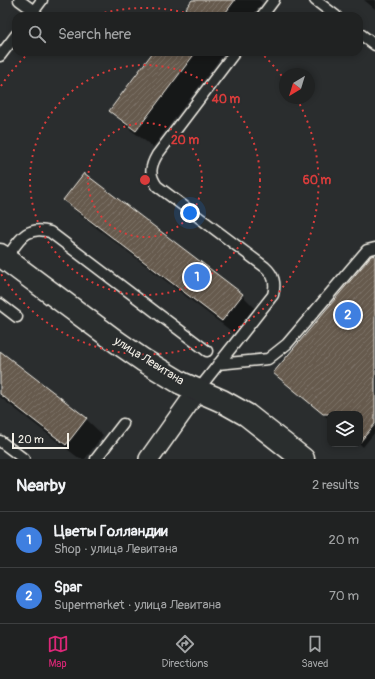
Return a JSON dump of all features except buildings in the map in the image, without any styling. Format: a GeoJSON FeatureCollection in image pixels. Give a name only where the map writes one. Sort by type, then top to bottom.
{"type":"FeatureCollection","features":[{"type":"Feature","properties":{"kind":"street","name":"улица Левитана"},"geometry":{"type":"LineString","coordinates":[[2,260],[117,342],[181,383],[222,401],[247,415],[303,459]]}},
{"type":"Feature","properties":{"kind":"street"},"geometry":{"type":"LineString","coordinates":[[149,459],[198,390]]}},
{"type":"Feature","properties":{"kind":"lane"},"geometry":{"type":"LineString","coordinates":[[19,0],[30,12]]}},
{"type":"Feature","properties":{"kind":"lane"},"geometry":{"type":"LineString","coordinates":[[33,12],[42,0]]}},
{"type":"Feature","properties":{"kind":"lane"},"geometry":{"type":"LineString","coordinates":[[265,12],[274,0]]}},
{"type":"Feature","properties":{"kind":"lane"},"geometry":{"type":"LineString","coordinates":[[315,0],[331,12]]}},
{"type":"Feature","properties":{"kind":"lane"},"geometry":{"type":"LineString","coordinates":[[363,36],[375,45]]}},
{"type":"Feature","properties":{"kind":"lane"},"geometry":{"type":"LineString","coordinates":[[0,56],[12,40]]}},
{"type":"Feature","properties":{"kind":"lane"},"geometry":{"type":"LineString","coordinates":[[198,390],[272,295],[275,287],[274,280],[271,273],[264,267],[157,186],[153,180],[151,166],[157,155],[232,56]]}},
{"type":"Feature","properties":{"kind":"lane"},"geometry":{"type":"LineString","coordinates":[[2,260],[29,232],[43,230],[50,232],[207,351]]}},
{"type":"Feature","properties":{"kind":"lane"},"geometry":{"type":"LineString","coordinates":[[218,364],[268,359],[287,344],[367,250],[375,248]]}},
{"type":"Feature","properties":{"kind":"lane"},"geometry":{"type":"LineString","coordinates":[[0,304],[17,317]]}},
{"type":"Feature","properties":{"kind":"lane"},"geometry":{"type":"LineString","coordinates":[[96,459],[123,424]]}},
{"type":"Feature","properties":{"kind":"lane"},"geometry":{"type":"LineString","coordinates":[[0,441],[24,459]]}},
{"type":"Feature","properties":{"kind":"place","name":"Цветы Голландии"},"geometry":{"type":"Point","coordinates":[197,277]}},
{"type":"Feature","properties":{"kind":"place","name":"Spar"},"geometry":{"type":"Point","coordinates":[348,315]}}]}
